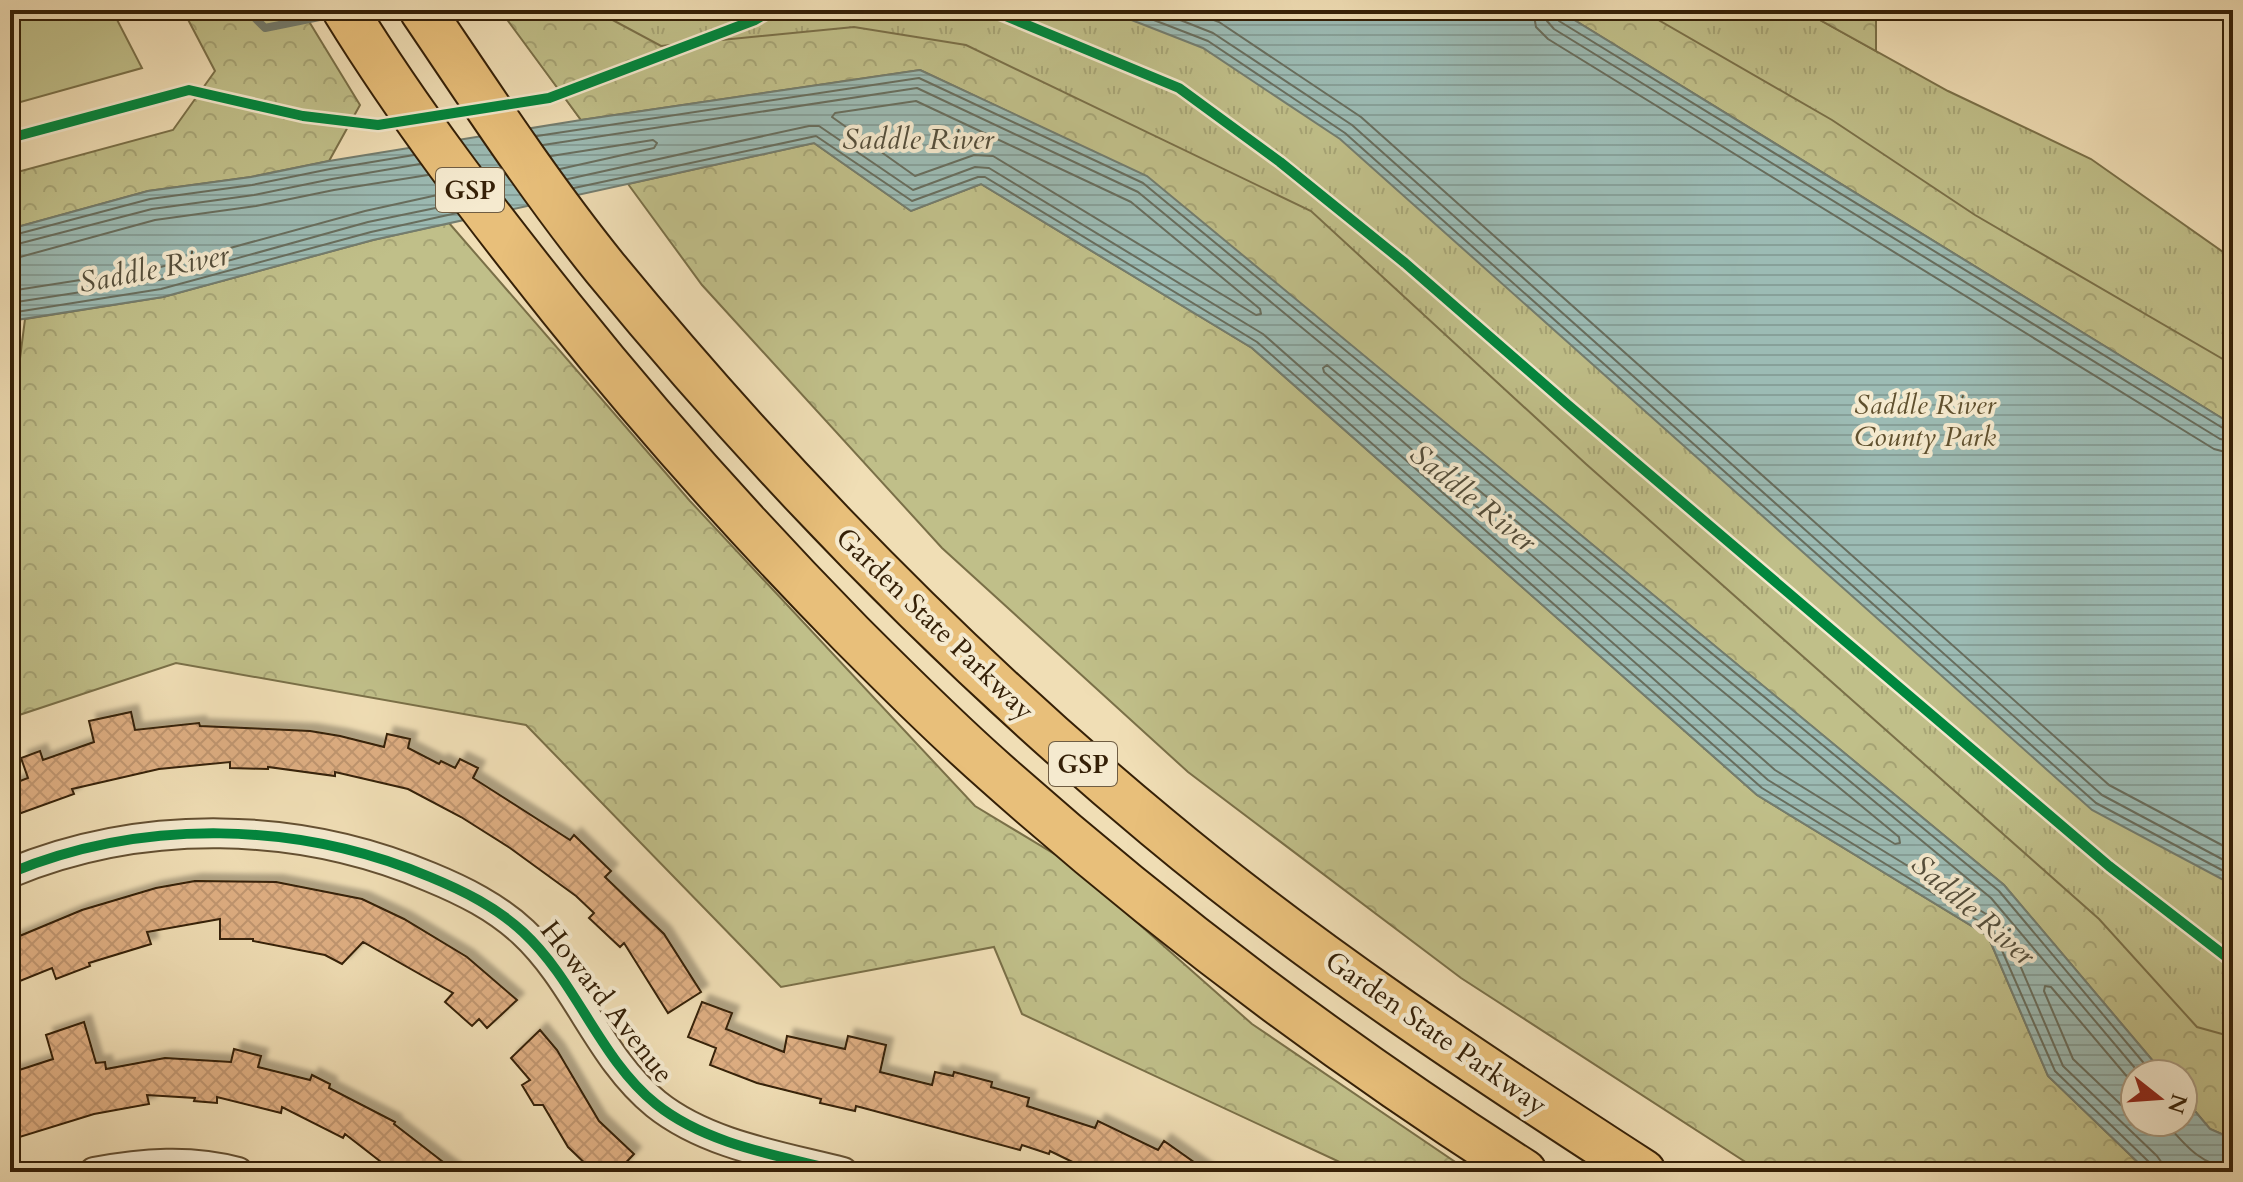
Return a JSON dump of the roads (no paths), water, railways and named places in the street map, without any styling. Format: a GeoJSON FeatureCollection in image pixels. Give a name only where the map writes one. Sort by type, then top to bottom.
{"type":"FeatureCollection","features":[{"type":"Feature","properties":{"kind":"highway","name":"GSP"},"geometry":{"type":"LineString","coordinates":[[345,10],[409,105],[534,274],[604,361],[696,470],[894,677],[994,772],[1108,870],[1332,1044],[1524,1172]]}},
{"type":"Feature","properties":{"kind":"highway","name":"Garden State Parkway"},"geometry":{"type":"LineString","coordinates":[[422,10],[603,265],[749,434],[842,535],[946,638],[1048,734],[1157,827],[1270,917],[1501,1080],[1643,1172]]}},
{"type":"Feature","properties":{"kind":"street","name":"Howard Avenue"},"geometry":{"type":"LineString","coordinates":[[10,873],[88,848],[155,836],[213,833],[281,837],[338,846],[403,865],[457,888],[493,908],[524,933],[550,961],[629,1079],[657,1104],[688,1125],[718,1139],[843,1172]]}},
{"type":"Feature","properties":{"kind":"street"},"geometry":{"type":"LineString","coordinates":[[94,1172],[137,1164],[186,1164],[238,1172]]}},
{"type":"Feature","properties":{"kind":"water"},"geometry":{"type":"Polygon","coordinates":[[[1106,10],[1558,10],[2233,425],[2233,885],[2092,810],[1340,139],[1203,48],[1106,10]]]}},
{"type":"Feature","properties":{"kind":"water","name":"Saddle River"},"geometry":{"type":"Polygon","coordinates":[[[920,70],[1147,176],[2004,885],[2150,1058],[2119,1058],[2119,1138],[2199,1138],[2199,1116],[2210,1129],[2233,1139],[2233,1172],[2148,1172],[2048,1076],[1988,936],[1757,795],[1252,348],[981,184],[911,211],[814,143],[373,240],[163,297],[10,321],[10,229],[148,191],[251,177],[329,161],[920,70]]]}},
{"type":"Feature","properties":{"kind":"waterway"},"geometry":{"type":"LineString","coordinates":[[247,10],[265,28],[334,14]]}},
{"type":"Feature","properties":{"kind":"park label","name":"Saddle River County Park"},"geometry":{"type":"Point","coordinates":[1925,421]}}]}
